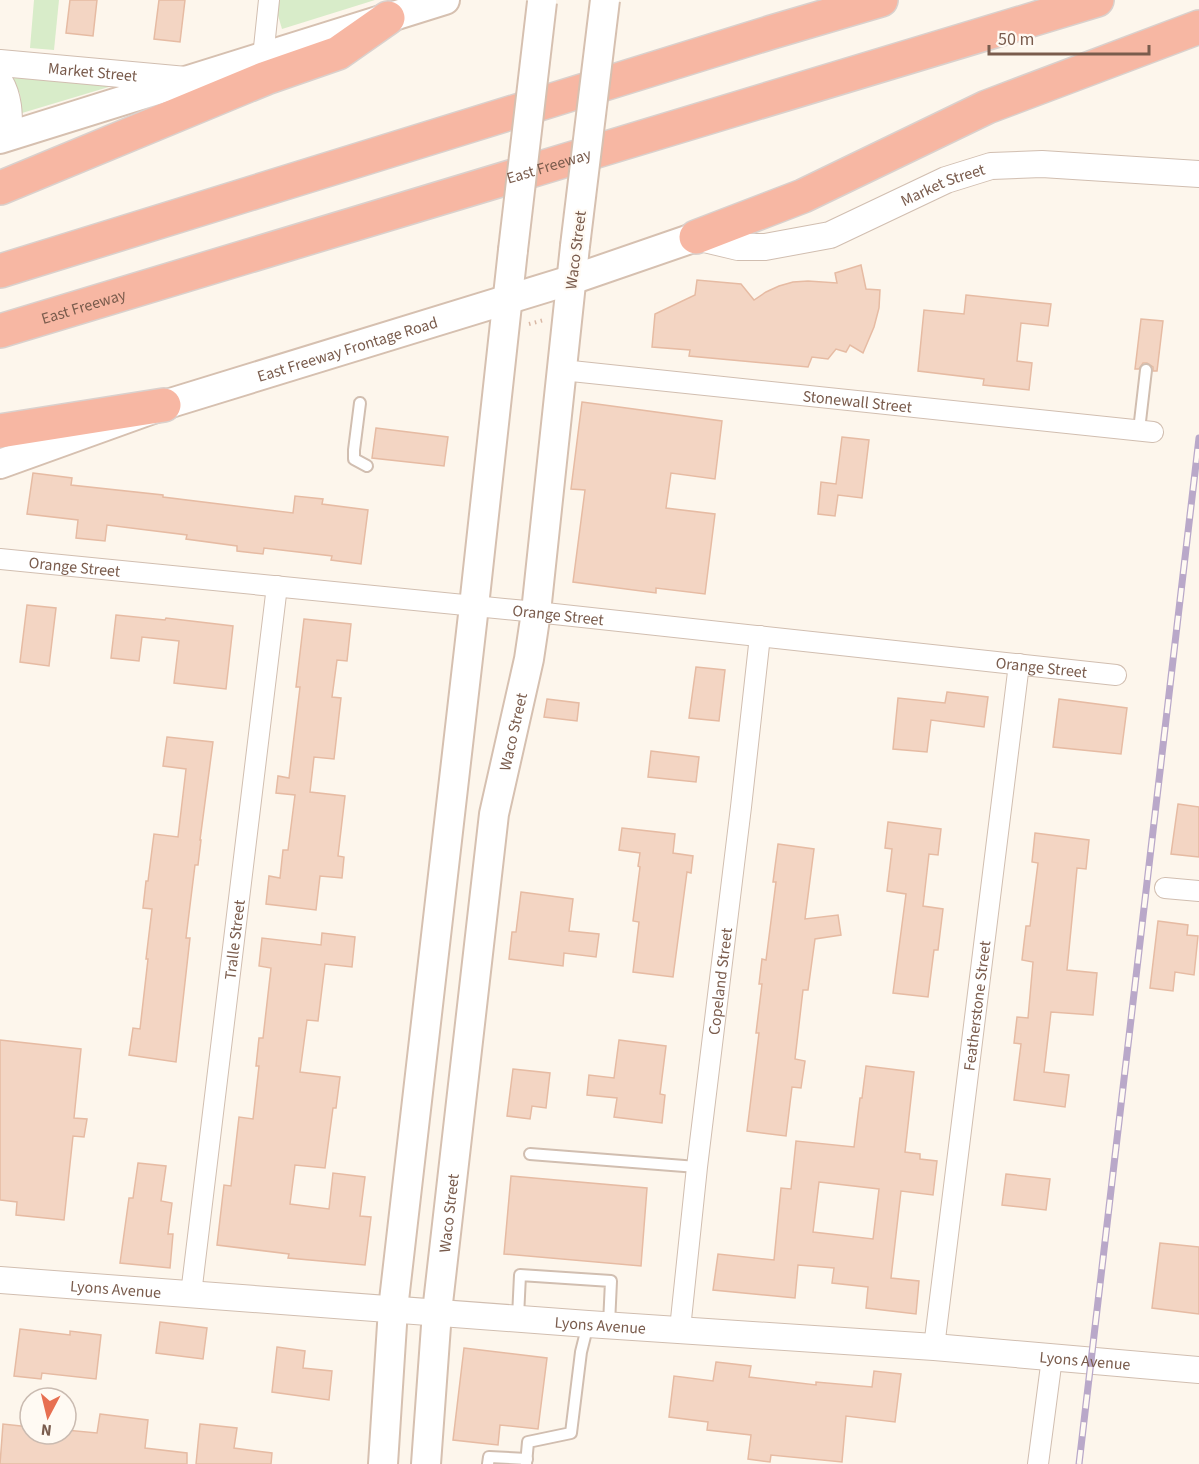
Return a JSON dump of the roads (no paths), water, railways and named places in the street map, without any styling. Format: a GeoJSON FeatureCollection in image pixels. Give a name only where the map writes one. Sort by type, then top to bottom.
{"type":"FeatureCollection","features":[{"type":"Feature","properties":{"kind":"highway"},"geometry":{"type":"LineString","coordinates":[[0,271],[881,0]]}},
{"type":"Feature","properties":{"kind":"highway","name":"East Freeway"},"geometry":{"type":"LineString","coordinates":[[0,331],[1097,0]]}},
{"type":"Feature","properties":{"kind":"highway"},"geometry":{"type":"LineString","coordinates":[[0,188],[266,78],[338,53],[388,18]]}},
{"type":"Feature","properties":{"kind":"highway"},"geometry":{"type":"LineString","coordinates":[[696,237],[803,196],[987,107],[1199,27]]}},
{"type":"Feature","properties":{"kind":"highway"},"geometry":{"type":"LineString","coordinates":[[0,431],[164,405]]}},
{"type":"Feature","properties":{"kind":"main road"},"geometry":{"type":"LineString","coordinates":[[4,137],[445,0]]}},
{"type":"Feature","properties":{"kind":"main road","name":"Waco Street"},"geometry":{"type":"LineString","coordinates":[[426,1464],[436,1312],[495,814],[530,659],[571,280],[605,0]]}},
{"type":"Feature","properties":{"kind":"main road"},"geometry":{"type":"LineString","coordinates":[[383,1464],[393,1309],[542,1]]}},
{"type":"Feature","properties":{"kind":"main road","name":"East Freeway Frontage Road"},"geometry":{"type":"LineString","coordinates":[[0,464],[164,405],[571,280],[696,237]]}},
{"type":"Feature","properties":{"kind":"main road"},"geometry":{"type":"LineString","coordinates":[[433,961],[477,967]]}},
{"type":"Feature","properties":{"kind":"street"},"geometry":{"type":"LineString","coordinates":[[263,57],[270,0]]}},
{"type":"Feature","properties":{"kind":"street","name":"Market Street"},"geometry":{"type":"LineString","coordinates":[[0,63],[186,80]]}},
{"type":"Feature","properties":{"kind":"street"},"geometry":{"type":"LineString","coordinates":[[0,82],[9,109],[4,137]]}},
{"type":"Feature","properties":{"kind":"street","name":"Market Street"},"geometry":{"type":"LineString","coordinates":[[696,237],[738,247],[765,247],[830,235],[946,180],[991,166],[1042,164],[1199,174]]}},
{"type":"Feature","properties":{"kind":"street","name":"Stonewall Street"},"geometry":{"type":"LineString","coordinates":[[562,370],[1146,431]]}},
{"type":"Feature","properties":{"kind":"street","name":"Orange Street"},"geometry":{"type":"LineString","coordinates":[[0,559],[536,612],[1116,675]]}},
{"type":"Feature","properties":{"kind":"street","name":"Tralle Street"},"geometry":{"type":"LineString","coordinates":[[191,1294],[277,586]]}},
{"type":"Feature","properties":{"kind":"street","name":"Copeland Street"},"geometry":{"type":"LineString","coordinates":[[680,1329],[760,636]]}},
{"type":"Feature","properties":{"kind":"street","name":"Featherstone Street"},"geometry":{"type":"LineString","coordinates":[[934,1347],[1019,664]]}},
{"type":"Feature","properties":{"kind":"street"},"geometry":{"type":"LineString","coordinates":[[1165,888],[1199,891]]}},
{"type":"Feature","properties":{"kind":"street","name":"Lyons Avenue"},"geometry":{"type":"LineString","coordinates":[[0,1280],[934,1347],[1199,1370]]}},
{"type":"Feature","properties":{"kind":"street"},"geometry":{"type":"LineString","coordinates":[[1038,1464],[1052,1358]]}},
{"type":"Feature","properties":{"kind":"lane"},"geometry":{"type":"LineString","coordinates":[[1146,370],[1146,431]]}},
{"type":"Feature","properties":{"kind":"lane"},"geometry":{"type":"LineString","coordinates":[[360,403],[354,459],[367,466]]}},
{"type":"Feature","properties":{"kind":"lane"},"geometry":{"type":"LineString","coordinates":[[530,1155],[697,1167]]}},
{"type":"Feature","properties":{"kind":"lane"},"geometry":{"type":"LineString","coordinates":[[488,1464],[489,1457],[526,1462],[528,1442],[571,1432],[581,1352],[598,1324],[611,1281],[520,1275],[518,1317]]}},
{"type":"Feature","properties":{"kind":"railway"},"geometry":{"type":"LineString","coordinates":[[1079,1464],[1199,438]]}}]}
